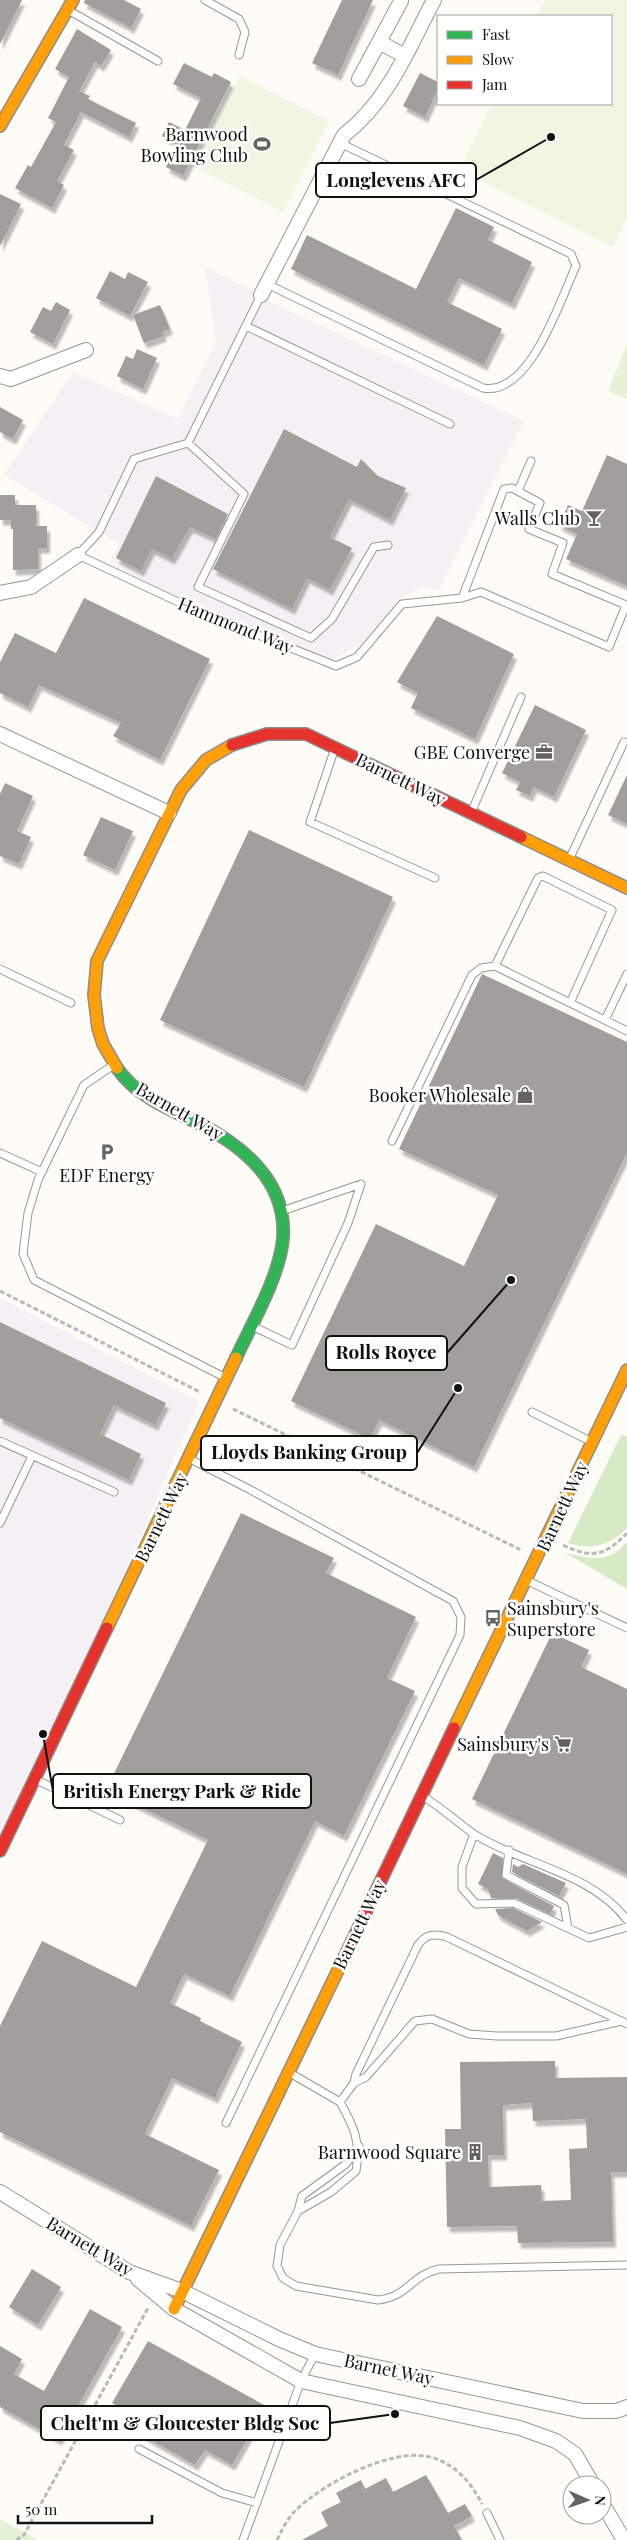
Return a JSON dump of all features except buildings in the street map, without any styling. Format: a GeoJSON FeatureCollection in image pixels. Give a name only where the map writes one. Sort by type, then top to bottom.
{"type":"FeatureCollection","features":[{"type":"Feature","properties":{"kind":"street"},"geometry":{"type":"LineString","coordinates":[[264,290],[339,143],[344,135],[360,123],[388,90],[434,0]]}},
{"type":"Feature","properties":{"kind":"street"},"geometry":{"type":"LineString","coordinates":[[359,79],[401,1]]}},
{"type":"Feature","properties":{"kind":"street"},"geometry":{"type":"LineString","coordinates":[[0,126],[70,5]]}},
{"type":"Feature","properties":{"kind":"street"},"geometry":{"type":"LineString","coordinates":[[379,42],[405,56]]}},
{"type":"Feature","properties":{"kind":"street"},"geometry":{"type":"LineString","coordinates":[[0,376],[11,379],[86,350]]}},
{"type":"Feature","properties":{"kind":"street"},"geometry":{"type":"LineString","coordinates":[[0,593],[31,587],[78,555]]}},
{"type":"Feature","properties":{"kind":"street"},"geometry":{"type":"LineString","coordinates":[[0,734],[169,813]]}},
{"type":"Feature","properties":{"kind":"street","name":"Barnett Way"},"geometry":{"type":"LineString","coordinates":[[0,1851],[217,1400],[276,1271],[283,1241],[280,1212],[271,1183],[255,1162],[231,1140],[167,1108],[133,1086],[114,1064],[102,1042],[94,1013],[92,990],[97,961],[181,790],[206,760],[236,743],[267,734],[306,734],[627,888]]}},
{"type":"Feature","properties":{"kind":"street","name":"Barnett Way"},"geometry":{"type":"LineString","coordinates":[[0,2192],[129,2272],[182,2291],[627,1370]]}},
{"type":"Feature","properties":{"kind":"street","name":"Barnet Way"},"geometry":{"type":"LineString","coordinates":[[129,2272],[174,2309],[301,2381],[520,2428],[556,2441],[575,2454],[587,2475]]}},
{"type":"Feature","properties":{"kind":"street"},"geometry":{"type":"LineString","coordinates":[[174,2309],[182,2291]]}},
{"type":"Feature","properties":{"kind":"street","name":"Barnet Way"},"geometry":{"type":"LineString","coordinates":[[182,2291],[279,2339],[315,2354],[582,2411],[616,2411],[627,2407]]}},
{"type":"Feature","properties":{"kind":"street"},"geometry":{"type":"LineString","coordinates":[[612,2520],[624,2540]]}},
{"type":"Feature","properties":{"kind":"lane"},"geometry":{"type":"LineString","coordinates":[[205,0],[239,19],[245,32],[239,55]]}},
{"type":"Feature","properties":{"kind":"lane"},"geometry":{"type":"LineString","coordinates":[[70,5],[158,61]]}},
{"type":"Feature","properties":{"kind":"lane"},"geometry":{"type":"LineString","coordinates":[[78,555],[99,532],[134,459],[188,443],[264,290],[483,388],[497,389],[504,386],[521,372],[537,351],[576,266],[571,254],[339,143]]}},
{"type":"Feature","properties":{"kind":"lane"},"geometry":{"type":"LineString","coordinates":[[246,326],[450,424]]}},
{"type":"Feature","properties":{"kind":"lane"},"geometry":{"type":"LineString","coordinates":[[188,443],[244,494],[198,587],[311,638],[332,619],[374,547],[388,545]]}},
{"type":"Feature","properties":{"kind":"lane"},"geometry":{"type":"LineString","coordinates":[[462,598],[504,489],[512,488],[518,491],[532,461]]}},
{"type":"Feature","properties":{"kind":"lane","name":"Hammond Way"},"geometry":{"type":"LineString","coordinates":[[78,555],[191,608],[336,666],[357,656],[402,604],[462,598],[481,592],[609,647],[626,605],[552,574],[563,543],[529,529],[540,503],[518,491]]}},
{"type":"Feature","properties":{"kind":"lane"},"geometry":{"type":"LineString","coordinates":[[471,813],[521,697]]}},
{"type":"Feature","properties":{"kind":"lane"},"geometry":{"type":"LineString","coordinates":[[569,860],[624,742]]}},
{"type":"Feature","properties":{"kind":"lane"},"geometry":{"type":"LineString","coordinates":[[335,748],[310,822],[435,878]]}},
{"type":"Feature","properties":{"kind":"lane"},"geometry":{"type":"LineString","coordinates":[[495,966],[538,878],[543,876],[612,910],[570,1003]]}},
{"type":"Feature","properties":{"kind":"lane"},"geometry":{"type":"LineString","coordinates":[[392,1141],[472,975],[481,968],[495,966],[627,1031]]}},
{"type":"Feature","properties":{"kind":"lane"},"geometry":{"type":"LineString","coordinates":[[0,969],[71,1003]]}},
{"type":"Feature","properties":{"kind":"lane"},"geometry":{"type":"LineString","coordinates":[[605,1020],[627,974]]}},
{"type":"Feature","properties":{"kind":"lane"},"geometry":{"type":"LineString","coordinates":[[114,1064],[84,1085],[42,1172],[28,1213],[23,1254],[34,1280],[227,1378]]}},
{"type":"Feature","properties":{"kind":"lane"},"geometry":{"type":"LineString","coordinates":[[0,1153],[42,1172]]}},
{"type":"Feature","properties":{"kind":"lane"},"geometry":{"type":"LineString","coordinates":[[251,1326],[292,1345],[348,1223],[361,1184],[280,1212]]}},
{"type":"Feature","properties":{"kind":"lane"},"geometry":{"type":"LineString","coordinates":[[532,1412],[592,1442]]}},
{"type":"Feature","properties":{"kind":"lane"},"geometry":{"type":"LineString","coordinates":[[0,1441],[114,1492]]}},
{"type":"Feature","properties":{"kind":"lane"},"geometry":{"type":"LineString","coordinates":[[0,1523],[32,1456]]}},
{"type":"Feature","properties":{"kind":"lane"},"geometry":{"type":"LineString","coordinates":[[189,1458],[453,1601],[461,1617],[460,1635],[226,2123]]}},
{"type":"Feature","properties":{"kind":"lane"},"geometry":{"type":"LineString","coordinates":[[526,1580],[627,1628]]}},
{"type":"Feature","properties":{"kind":"lane"},"geometry":{"type":"LineString","coordinates":[[35,1779],[120,1820]]}},
{"type":"Feature","properties":{"kind":"lane"},"geometry":{"type":"LineString","coordinates":[[422,1796],[444,1810],[474,1834],[597,1892],[617,1907],[627,1920]]}},
{"type":"Feature","properties":{"kind":"lane"},"geometry":{"type":"LineString","coordinates":[[474,1834],[462,1867],[462,1888],[476,1904],[514,1903],[589,1938],[627,1927]]}},
{"type":"Feature","properties":{"kind":"lane"},"geometry":{"type":"LineString","coordinates":[[509,1850],[506,1875],[564,1905],[568,1928]]}},
{"type":"Feature","properties":{"kind":"lane"},"geometry":{"type":"LineString","coordinates":[[340,2102],[354,2083],[356,2074],[410,1960],[422,1940],[430,1935],[447,1937],[624,2023]]}},
{"type":"Feature","properties":{"kind":"lane"},"geometry":{"type":"LineString","coordinates":[[354,2083],[366,2077],[416,2021],[424,2018],[432,2019],[469,2034],[497,2036],[556,2036],[624,2023]]}},
{"type":"Feature","properties":{"kind":"lane"},"geometry":{"type":"LineString","coordinates":[[288,2072],[340,2102],[353,2126],[359,2146],[356,2170],[331,2192],[298,2211]]}},
{"type":"Feature","properties":{"kind":"lane"},"geometry":{"type":"LineString","coordinates":[[359,2146],[346,2164],[306,2191],[280,2245],[277,2266],[283,2278],[296,2286],[367,2300],[392,2299],[400,2295],[421,2275],[439,2269],[627,2265]]}},
{"type":"Feature","properties":{"kind":"lane"},"geometry":{"type":"LineString","coordinates":[[243,2540],[301,2381],[315,2354]]}},
{"type":"Feature","properties":{"kind":"lane"},"geometry":{"type":"LineString","coordinates":[[139,2449],[222,2493],[256,2504]]}},
{"type":"Feature","properties":{"kind":"lane"},"geometry":{"type":"LineString","coordinates":[[487,2513],[500,2540]]}},
{"type":"Feature","properties":{"kind":"path"},"geometry":{"type":"LineString","coordinates":[[0,1292],[537,1558]]}},
{"type":"Feature","properties":{"kind":"path"},"geometry":{"type":"LineString","coordinates":[[547,1537],[580,1553],[597,1554],[607,1551],[627,1533]]}},
{"type":"Feature","properties":{"kind":"path"},"geometry":{"type":"LineString","coordinates":[[16,2540],[24,2536],[156,2294]]}},
{"type":"Feature","properties":{"kind":"path"},"geometry":{"type":"LineString","coordinates":[[277,2540],[296,2510],[341,2479],[390,2458],[411,2454],[428,2456],[453,2467],[472,2486],[487,2513]]}},
{"type":"Feature","properties":{"kind":"shaded area"},"geometry":{"type":"Polygon","coordinates":[[[205,267],[271,302],[524,421],[439,590],[421,588],[403,596],[360,644],[329,662],[157,587],[109,563],[119,544],[4,475],[73,372],[178,419],[216,343],[205,267]]]}},
{"type":"Feature","properties":{"kind":"shaded area"},"geometry":{"type":"Polygon","coordinates":[[[0,1298],[199,1401],[35,1779],[0,1851],[0,1298]]]}},
{"type":"Feature","properties":{"kind":"green space"},"geometry":{"type":"Polygon","coordinates":[[[545,0],[627,0],[627,218],[613,247],[459,170],[492,105],[612,105],[612,15],[537,15],[545,0]]]}},
{"type":"Feature","properties":{"kind":"green space","name":"Barnwood Bowling Club"},"geometry":{"type":"Polygon","coordinates":[[[240,76],[329,121],[283,212],[194,167],[240,76]]]}},
{"type":"Feature","properties":{"kind":"green space"},"geometry":{"type":"Polygon","coordinates":[[[627,344],[627,399],[608,391],[627,344]]]}},
{"type":"Feature","properties":{"kind":"green space"},"geometry":{"type":"Polygon","coordinates":[[[621,1435],[627,1436],[627,1528],[614,1539],[600,1545],[585,1546],[568,1543],[621,1435]]]}},
{"type":"Feature","properties":{"kind":"green space"},"geometry":{"type":"Polygon","coordinates":[[[627,1542],[627,1589],[564,1552],[590,1558],[605,1557],[620,1549],[627,1542]]]}},
{"type":"Feature","properties":{"kind":"green space"},"geometry":{"type":"Polygon","coordinates":[[[0,2519],[38,2540],[0,2540],[0,2519]]]}},
{"type":"Feature","properties":{"kind":"traffic: fast"},"geometry":{"type":"LineString","coordinates":[[117,1068],[143,1094],[215,1132],[246,1154],[270,1183],[278,1199],[282,1218],[283,1238],[281,1253],[271,1283],[236,1358]]}},
{"type":"Feature","properties":{"kind":"traffic: slow"},"geometry":{"type":"LineString","coordinates":[[0,126],[73,0]]}},
{"type":"Feature","properties":{"kind":"traffic: slow"},"geometry":{"type":"LineString","coordinates":[[117,1068],[103,1044],[98,1028],[94,995],[97,961],[181,790],[206,760],[232,745]]}},
{"type":"Feature","properties":{"kind":"traffic: slow"},"geometry":{"type":"LineString","coordinates":[[521,837],[627,888]]}},
{"type":"Feature","properties":{"kind":"traffic: slow"},"geometry":{"type":"LineString","coordinates":[[107,1628],[236,1358]]}},
{"type":"Feature","properties":{"kind":"traffic: slow"},"geometry":{"type":"LineString","coordinates":[[454,1728],[627,1370]]}},
{"type":"Feature","properties":{"kind":"traffic: slow"},"geometry":{"type":"LineString","coordinates":[[174,2309],[341,1964]]}},
{"type":"Feature","properties":{"kind":"traffic: jam"},"geometry":{"type":"LineString","coordinates":[[232,745],[267,734],[306,734],[521,837]]}},
{"type":"Feature","properties":{"kind":"traffic: jam"},"geometry":{"type":"LineString","coordinates":[[0,1851],[107,1628]]}},
{"type":"Feature","properties":{"kind":"traffic: jam"},"geometry":{"type":"LineString","coordinates":[[341,1964],[454,1728]]}},
{"type":"Feature","properties":{"kind":"place","name":"Longlevens AFC"},"geometry":{"type":"Point","coordinates":[551,137]}},
{"type":"Feature","properties":{"kind":"place","name":"Barnwood Bowling Club"},"geometry":{"type":"Point","coordinates":[262,144]}},
{"type":"Feature","properties":{"kind":"place","name":"Walls Club"},"geometry":{"type":"Point","coordinates":[594,518]}},
{"type":"Feature","properties":{"kind":"place","name":"GBE Converge"},"geometry":{"type":"Point","coordinates":[544,752]}},
{"type":"Feature","properties":{"kind":"place","name":"Booker Wholesale"},"geometry":{"type":"Point","coordinates":[525,1095]}},
{"type":"Feature","properties":{"kind":"place","name":"EDF Energy"},"geometry":{"type":"Point","coordinates":[107,1152]}},
{"type":"Feature","properties":{"kind":"place","name":"Rolls Royce"},"geometry":{"type":"Point","coordinates":[511,1280]}},
{"type":"Feature","properties":{"kind":"place","name":"Lloyds Banking Group"},"geometry":{"type":"Point","coordinates":[458,1388]}},
{"type":"Feature","properties":{"kind":"place","name":"Sainsbury's Superstore"},"geometry":{"type":"Point","coordinates":[493,1618]}},
{"type":"Feature","properties":{"kind":"place","name":"British Energy Park & Ride"},"geometry":{"type":"Point","coordinates":[43,1734]}},
{"type":"Feature","properties":{"kind":"place","name":"Sainsbury's"},"geometry":{"type":"Point","coordinates":[563,1744]}},
{"type":"Feature","properties":{"kind":"place","name":"Barnwood Square"},"geometry":{"type":"Point","coordinates":[475,2152]}},
{"type":"Feature","properties":{"kind":"place","name":"Chelt'm & Gloucester Bldg Soc"},"geometry":{"type":"Point","coordinates":[395,2414]}}]}
